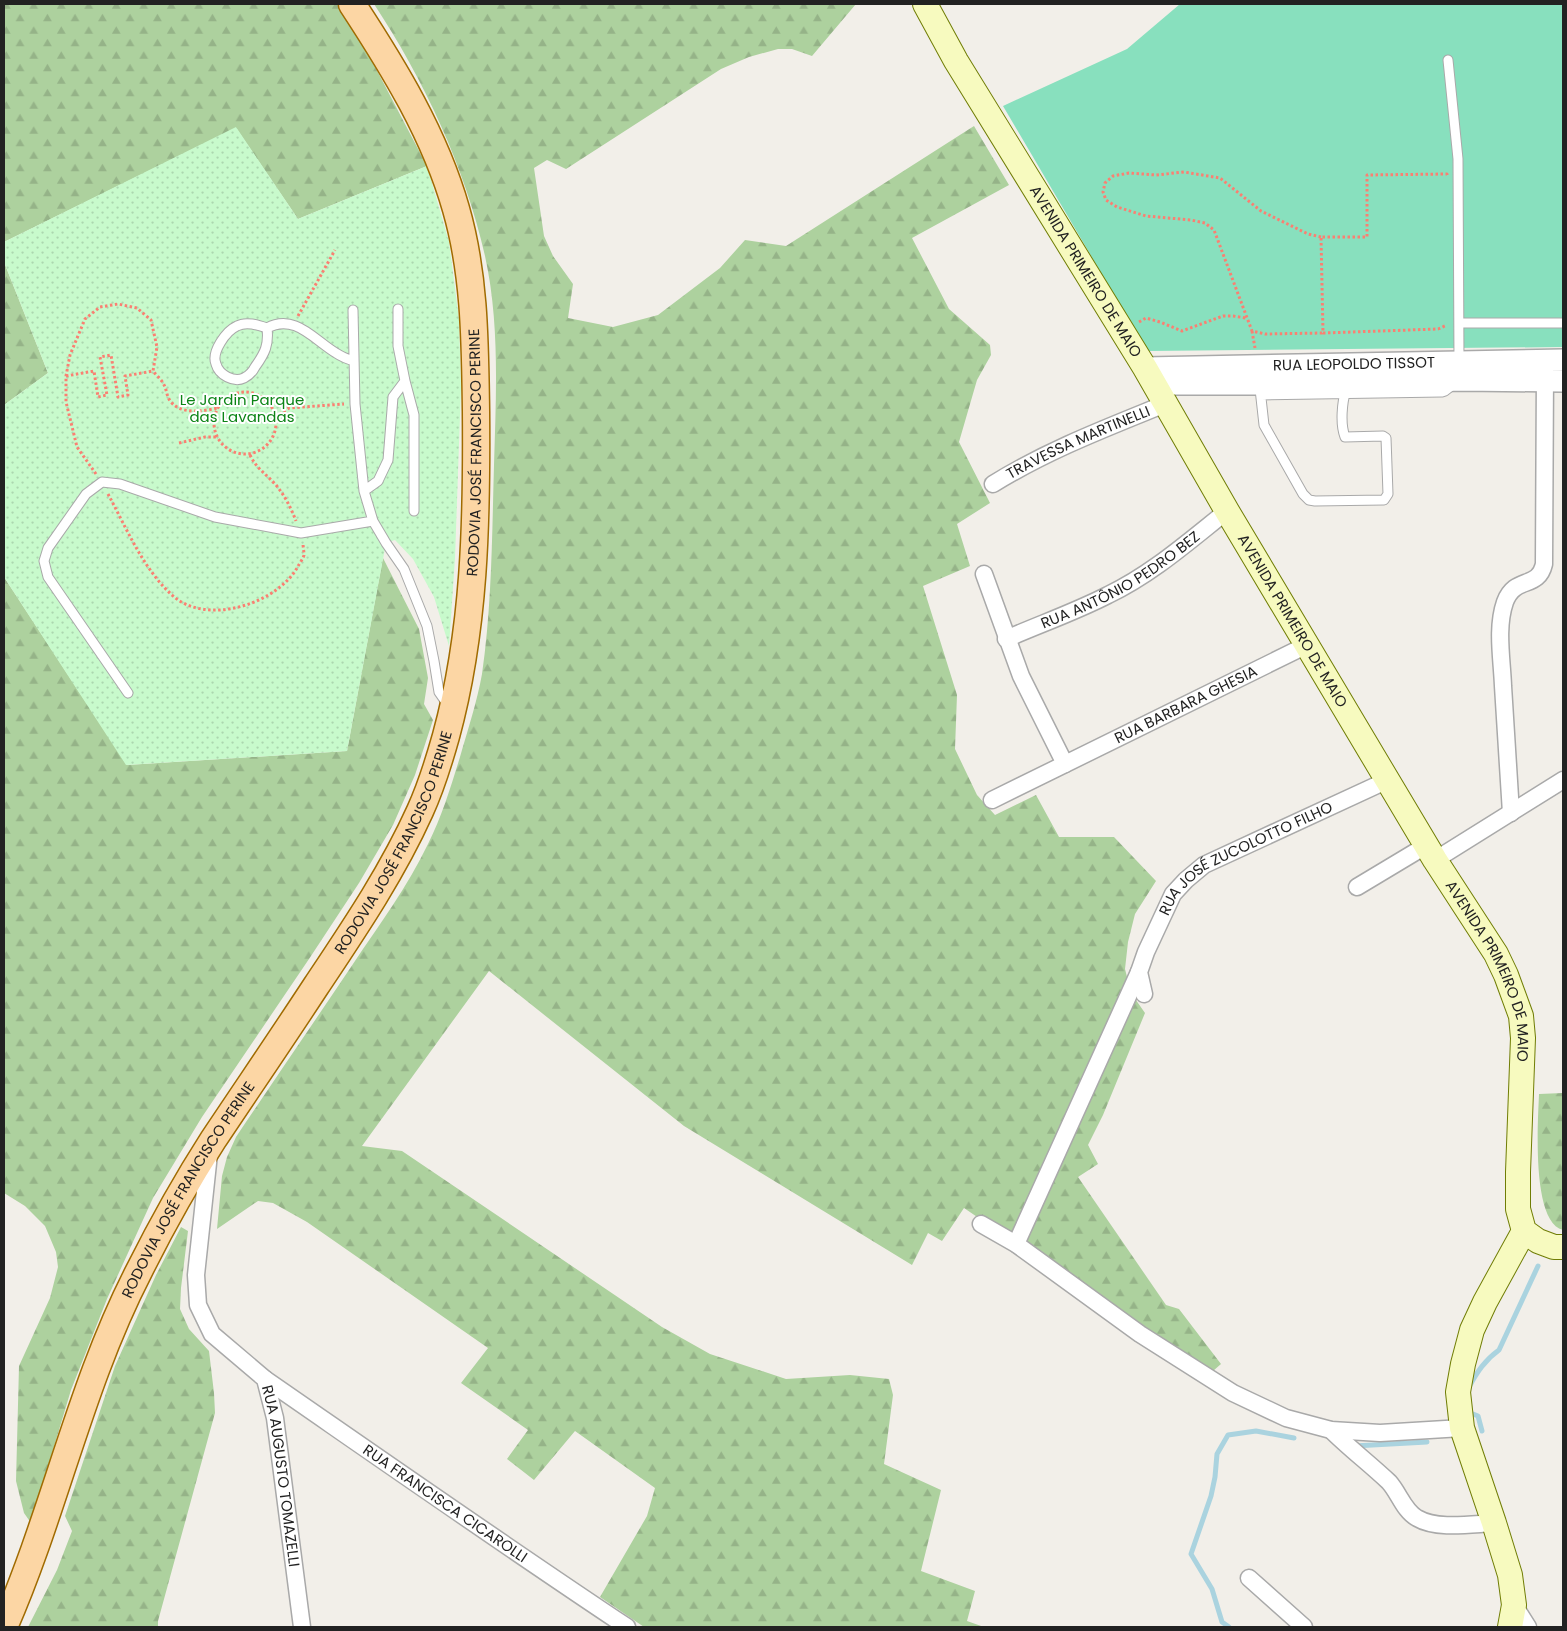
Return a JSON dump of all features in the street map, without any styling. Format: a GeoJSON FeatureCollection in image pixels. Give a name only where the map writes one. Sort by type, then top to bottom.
{"type":"FeatureCollection","features":[{"type":"Feature","properties":{"kind":"main road","name":"RODOVIA JOSÉ FRANCISCO PERINE"},"geometry":{"type":"LineString","coordinates":[[4,1627],[18,1596],[102,1352],[118,1314],[169,1215],[210,1144],[383,884],[422,807],[439,762],[453,711],[470,614],[475,529],[476,349],[468,269],[455,206],[429,136],[400,81],[352,4]]}},
{"type":"Feature","properties":{"kind":"main road","name":"AVENIDA PRIMEIRO DE MAIO"},"geometry":{"type":"LineString","coordinates":[[925,4],[956,61],[1155,385],[1227,511],[1431,853],[1496,954],[1521,1016],[1523,1038],[1518,1209],[1524,1231]]}},
{"type":"Feature","properties":{"kind":"main road"},"geometry":{"type":"LineString","coordinates":[[1512,1616],[1510,1575],[1462,1428],[1458,1392],[1472,1330],[1485,1302],[1524,1231],[1538,1241],[1554,1247],[1563,1247]]}},
{"type":"Feature","properties":{"kind":"street","name":"RUA LEOPOLDO TISSOT"},"geometry":{"type":"LineString","coordinates":[[1203,376],[1260,390],[1347,380],[1460,371],[1554,370]]}},
{"type":"Feature","properties":{"kind":"street"},"geometry":{"type":"LineString","coordinates":[[1511,813],[1500,635],[1505,602],[1511,591],[1519,584],[1536,579],[1542,573],[1544,564],[1554,370]]}},
{"type":"Feature","properties":{"kind":"street","name":"RUA LEOPOLDO TISSOT"},"geometry":{"type":"LineString","coordinates":[[1155,385],[1203,376],[1347,380]]}},
{"type":"Feature","properties":{"kind":"street","name":"TRAVESSA MARTINELLI"},"geometry":{"type":"LineString","coordinates":[[993,484],[1025,465],[1088,435],[1155,385]]}},
{"type":"Feature","properties":{"kind":"street","name":"RUA ANTÔNIO PEDRO BEZ"},"geometry":{"type":"LineString","coordinates":[[1006,639],[1108,596],[1171,556],[1227,511]]}},
{"type":"Feature","properties":{"kind":"street"},"geometry":{"type":"LineString","coordinates":[[984,574],[1006,639],[1033,701],[1065,764]]}},
{"type":"Feature","properties":{"kind":"street","name":"RUA BARBARA GHESIA"},"geometry":{"type":"LineString","coordinates":[[992,800],[1307,645]]}},
{"type":"Feature","properties":{"kind":"street","name":"RUA JOSÉ ZUCOLOTTO FILHO"},"geometry":{"type":"LineString","coordinates":[[1016,1244],[1173,894],[1186,880],[1204,866],[1388,780]]}},
{"type":"Feature","properties":{"kind":"street"},"geometry":{"type":"LineString","coordinates":[[1356,887],[1431,853],[1511,813],[1563,780]]}},
{"type":"Feature","properties":{"kind":"street"},"geometry":{"type":"LineString","coordinates":[[1139,972],[1144,994]]}},
{"type":"Feature","properties":{"kind":"street","name":"RUA AUGUSTO TOMAZELLI"},"geometry":{"type":"LineString","coordinates":[[210,1144],[196,1275],[198,1305],[212,1334],[265,1379],[275,1418],[302,1627]]}},
{"type":"Feature","properties":{"kind":"street"},"geometry":{"type":"LineString","coordinates":[[981,1224],[1016,1244],[1140,1334],[1233,1393],[1286,1418],[1331,1430],[1380,1433],[1462,1428]]}},
{"type":"Feature","properties":{"kind":"street","name":"RUA FRANCISCA CICAROLLI"},"geometry":{"type":"LineString","coordinates":[[265,1379],[530,1563],[627,1627]]}},
{"type":"Feature","properties":{"kind":"street"},"geometry":{"type":"LineString","coordinates":[[1331,1430],[1390,1483],[1404,1505],[1417,1518],[1438,1525],[1494,1523]]}},
{"type":"Feature","properties":{"kind":"street"},"geometry":{"type":"LineString","coordinates":[[1248,1578],[1304,1627]]}},
{"type":"Feature","properties":{"kind":"street"},"geometry":{"type":"LineString","coordinates":[[1512,1616],[1528,1627]]}},
{"type":"Feature","properties":{"kind":"lane"},"geometry":{"type":"LineString","coordinates":[[1448,60],[1458,159],[1460,371]]}},
{"type":"Feature","properties":{"kind":"lane"},"geometry":{"type":"LineString","coordinates":[[398,308],[398,346],[414,415],[414,511]]}},
{"type":"Feature","properties":{"kind":"lane"},"geometry":{"type":"LineString","coordinates":[[353,310],[355,404],[364,491],[373,521],[404,569],[417,600],[427,626],[439,692],[453,711]]}},
{"type":"Feature","properties":{"kind":"lane"},"geometry":{"type":"LineString","coordinates":[[1459,323],[1563,324]]}},
{"type":"Feature","properties":{"kind":"lane"},"geometry":{"type":"LineString","coordinates":[[267,328],[268,339],[265,351],[253,371],[244,378],[232,379],[222,373],[215,364],[216,352],[228,332],[238,325],[249,324],[267,328],[275,324],[297,326],[317,338],[334,352],[354,361]]}},
{"type":"Feature","properties":{"kind":"lane"},"geometry":{"type":"LineString","coordinates":[[1260,390],[1264,426],[1302,494],[1309,500],[1315,501],[1384,500],[1388,494],[1386,438],[1383,436],[1345,436],[1342,418],[1347,380]]}},
{"type":"Feature","properties":{"kind":"lane"},"geometry":{"type":"LineString","coordinates":[[364,491],[378,481],[388,460],[393,397],[405,381]]}},
{"type":"Feature","properties":{"kind":"lane"},"geometry":{"type":"LineString","coordinates":[[128,693],[48,577],[44,561],[48,548],[86,494],[102,482],[120,484],[215,517],[301,534],[373,521]]}},
{"type":"Feature","properties":{"kind":"path"},"geometry":{"type":"LineString","coordinates":[[1447,184],[1447,174],[1366,175],[1367,236],[1320,237],[1308,234],[1260,210],[1220,178],[1184,172],[1156,175],[1129,173],[1113,176],[1105,183],[1103,192],[1106,200],[1117,207],[1146,216],[1205,223],[1214,230],[1252,331],[1266,334],[1438,329],[1447,325],[1447,316]]}},
{"type":"Feature","properties":{"kind":"path"},"geometry":{"type":"LineString","coordinates":[[1320,237],[1322,333]]}},
{"type":"Feature","properties":{"kind":"path"},"geometry":{"type":"LineString","coordinates":[[297,326],[298,315],[335,250]]}},
{"type":"Feature","properties":{"kind":"path"},"geometry":{"type":"LineString","coordinates":[[153,371],[157,346],[151,320],[137,308],[118,304],[100,307],[85,319],[70,355],[66,376],[66,402],[77,447],[102,482],[146,563],[174,597],[195,608],[218,610],[240,607],[261,600],[292,576],[304,556],[301,534]]}},
{"type":"Feature","properties":{"kind":"path"},"geometry":{"type":"LineString","coordinates":[[1122,330],[1146,318],[1182,331],[1222,316],[1247,318]]}},
{"type":"Feature","properties":{"kind":"path"},"geometry":{"type":"LineString","coordinates":[[66,376],[94,371],[98,397],[107,395],[100,357],[111,355],[118,397],[128,395],[125,376],[153,371]]}},
{"type":"Feature","properties":{"kind":"path"},"geometry":{"type":"LineString","coordinates":[[153,371],[163,382],[166,394],[172,403],[182,409],[193,411],[218,408]]}},
{"type":"Feature","properties":{"kind":"path"},"geometry":{"type":"LineString","coordinates":[[241,392],[251,392],[268,402],[274,410],[277,419],[273,438],[267,446],[259,452],[250,455],[230,451],[222,445],[214,428],[214,418],[224,400],[241,392]]}},
{"type":"Feature","properties":{"kind":"path"},"geometry":{"type":"LineString","coordinates":[[277,419],[289,408],[355,404]]}},
{"type":"Feature","properties":{"kind":"path"},"geometry":{"type":"LineString","coordinates":[[179,443],[205,437],[217,437]]}},
{"type":"Feature","properties":{"kind":"path"},"geometry":{"type":"LineString","coordinates":[[250,455],[253,462],[276,485],[292,510]]}},
{"type":"Feature","properties":{"kind":"green space"},"geometry":{"type":"Polygon","coordinates":[[[4,4],[337,4],[361,40],[427,166],[298,219],[236,128],[4,242],[4,4]]]}},
{"type":"Feature","properties":{"kind":"green space"},"geometry":{"type":"Polygon","coordinates":[[[374,4],[856,4],[812,56],[792,49],[778,49],[749,57],[721,69],[566,169],[547,160],[534,168],[544,236],[553,256],[573,284],[568,318],[613,327],[658,315],[720,268],[745,240],[786,246],[974,126],[1009,185],[912,238],[949,309],[990,345],[991,355],[977,380],[959,442],[990,503],[957,524],[970,566],[923,586],[957,695],[955,749],[977,795],[995,815],[1036,795],[1059,837],[1114,837],[1156,881],[1135,914],[1128,942],[1125,969],[1131,993],[1145,1013],[1103,1115],[1088,1145],[1098,1164],[1078,1177],[1166,1305],[1179,1309],[1221,1364],[1213,1371],[1157,1339],[964,1208],[942,1241],[928,1233],[912,1265],[684,1126],[489,971],[362,1146],[402,1151],[662,1327],[710,1354],[786,1379],[850,1375],[889,1379],[893,1395],[884,1464],[941,1490],[921,1571],[975,1591],[967,1621],[984,1627],[644,1627],[600,1597],[647,1516],[655,1488],[575,1431],[534,1480],[507,1459],[528,1430],[461,1383],[488,1348],[307,1222],[273,1203],[258,1201],[217,1229],[222,1176],[227,1157],[236,1137],[393,905],[412,875],[428,844],[442,812],[453,779],[478,695],[482,674],[490,596],[496,412],[495,334],[490,282],[477,223],[441,125],[410,63],[374,4]]]}},
{"type":"Feature","properties":{"kind":"green space"},"geometry":{"type":"Polygon","coordinates":[[[1180,4],[1563,4],[1563,347],[1147,351],[1003,106],[1127,49],[1180,4]]]}},
{"type":"Feature","properties":{"kind":"green space","name":"Le Jardin Parque das Lavandas"},"geometry":{"type":"Polygon","coordinates":[[[236,127],[298,219],[427,166],[449,242],[459,319],[461,388],[455,558],[449,646],[434,597],[413,559],[395,540],[386,543],[347,751],[126,765],[4,577],[4,405],[48,373],[4,262],[4,242],[236,127]]]}},
{"type":"Feature","properties":{"kind":"green space"},"geometry":{"type":"Polygon","coordinates":[[[4,262],[48,373],[4,405],[4,262]]]}},
{"type":"Feature","properties":{"kind":"green space"},"geometry":{"type":"Polygon","coordinates":[[[383,558],[419,629],[428,678],[424,704],[433,720],[415,775],[393,825],[359,883],[202,1117],[153,1198],[107,1299],[71,1390],[31,1523],[24,1513],[16,1481],[19,1366],[50,1298],[58,1267],[56,1252],[45,1226],[25,1206],[4,1193],[4,577],[127,765],[347,751],[383,558]]]}},
{"type":"Feature","properties":{"kind":"green space"},"geometry":{"type":"Polygon","coordinates":[[[1563,1093],[1563,1230],[1553,1223],[1546,1209],[1541,1191],[1538,1126],[1539,1094],[1563,1093]]]}},
{"type":"Feature","properties":{"kind":"green space"},"geometry":{"type":"Polygon","coordinates":[[[181,1227],[188,1231],[180,1309],[189,1329],[209,1351],[215,1413],[158,1621],[158,1627],[28,1627],[57,1570],[72,1531],[65,1516],[115,1366],[156,1275],[181,1227]]]}},
{"type":"Feature","properties":{"kind":"waterway"},"geometry":{"type":"LineString","coordinates":[[1469,1387],[1482,1367],[1499,1350],[1538,1266]]}},
{"type":"Feature","properties":{"kind":"waterway"},"geometry":{"type":"LineString","coordinates":[[1468,1412],[1478,1416],[1482,1431]]}},
{"type":"Feature","properties":{"kind":"waterway"},"geometry":{"type":"LineString","coordinates":[[1229,1627],[1222,1622],[1212,1589],[1191,1554],[1211,1496],[1217,1454],[1228,1435],[1256,1431],[1294,1438]]}},
{"type":"Feature","properties":{"kind":"waterway"},"geometry":{"type":"LineString","coordinates":[[1354,1446],[1427,1442]]}}]}
